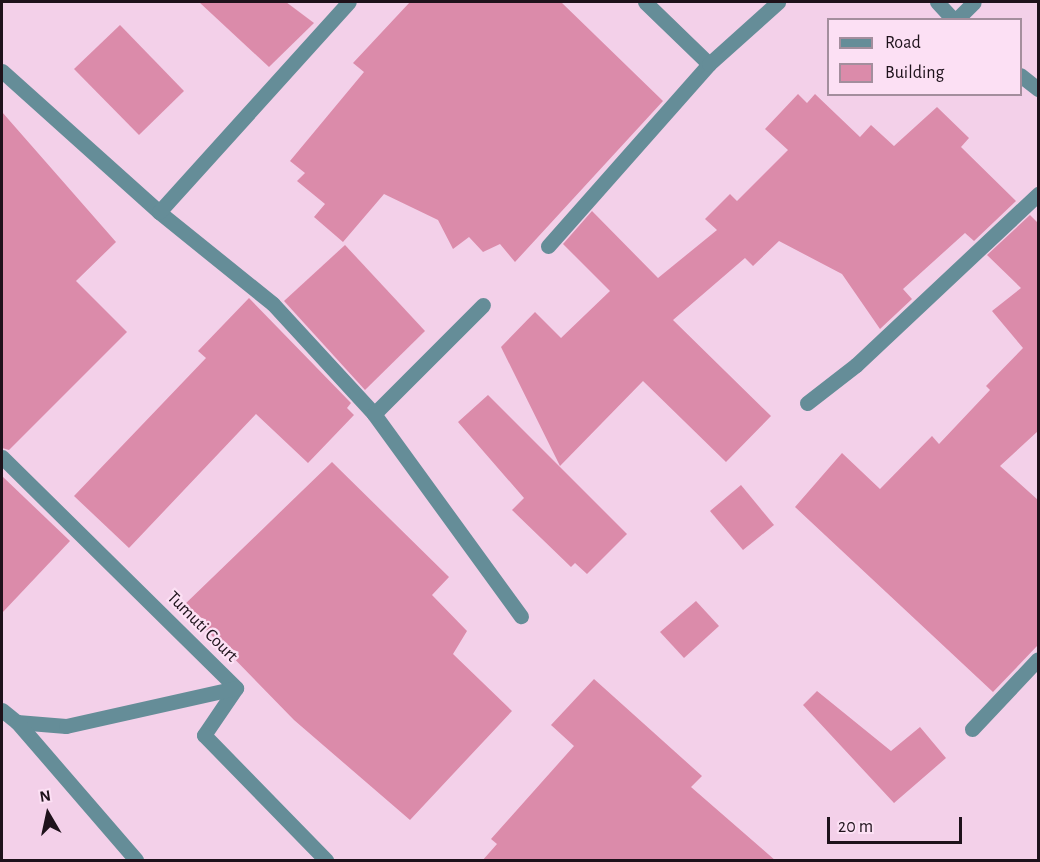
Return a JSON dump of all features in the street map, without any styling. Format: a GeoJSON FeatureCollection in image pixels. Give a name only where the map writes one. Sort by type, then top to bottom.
{"type":"FeatureCollection","features":[{"type":"Feature","properties":{"kind":"street"},"geometry":{"type":"LineString","coordinates":[[159,212],[349,2]]}},
{"type":"Feature","properties":{"kind":"street"},"geometry":{"type":"LineString","coordinates":[[645,2],[709,64]]}},
{"type":"Feature","properties":{"kind":"street"},"geometry":{"type":"LineString","coordinates":[[548,246],[709,64],[778,2]]}},
{"type":"Feature","properties":{"kind":"street"},"geometry":{"type":"LineString","coordinates":[[937,2],[953,18]]}},
{"type":"Feature","properties":{"kind":"street"},"geometry":{"type":"LineString","coordinates":[[957,18],[974,2]]}},
{"type":"Feature","properties":{"kind":"street"},"geometry":{"type":"LineString","coordinates":[[2,71],[159,212],[273,304],[374,414],[521,616]]}},
{"type":"Feature","properties":{"kind":"street"},"geometry":{"type":"LineString","coordinates":[[1022,77],[1038,89]]}},
{"type":"Feature","properties":{"kind":"street"},"geometry":{"type":"LineString","coordinates":[[807,404],[856,365],[1038,194]]}},
{"type":"Feature","properties":{"kind":"street"},"geometry":{"type":"LineString","coordinates":[[374,414],[483,305]]}},
{"type":"Feature","properties":{"kind":"street","name":"Tumuti Court"},"geometry":{"type":"LineString","coordinates":[[2,457],[236,688],[204,735],[326,861]]}},
{"type":"Feature","properties":{"kind":"street"},"geometry":{"type":"LineString","coordinates":[[972,729],[1038,659]]}},
{"type":"Feature","properties":{"kind":"street"},"geometry":{"type":"LineString","coordinates":[[17,722],[66,726],[236,688]]}},
{"type":"Feature","properties":{"kind":"street"},"geometry":{"type":"LineString","coordinates":[[2,710],[17,722],[136,861]]}},
{"type":"Feature","properties":{"kind":"building"},"geometry":{"type":"Polygon","coordinates":[[[199,2],[286,2],[314,23],[269,67],[199,2]]]}},
{"type":"Feature","properties":{"kind":"building"},"geometry":{"type":"Polygon","coordinates":[[[410,2],[561,2],[663,101],[515,262],[500,244],[483,252],[469,237],[453,249],[438,220],[384,194],[343,242],[314,217],[325,204],[297,181],[305,173],[290,161],[364,72],[353,63],[410,2]]]}},
{"type":"Feature","properties":{"kind":"building"},"geometry":{"type":"Polygon","coordinates":[[[120,25],[184,91],[139,135],[74,69],[120,25]]]}},
{"type":"Feature","properties":{"kind":"building"},"geometry":{"type":"Polygon","coordinates":[[[798,94],[807,103],[815,94],[860,137],[871,125],[894,146],[937,107],[969,138],[961,147],[1016,201],[974,241],[965,233],[903,289],[912,299],[880,329],[842,274],[779,241],[753,266],[745,258],[673,320],[771,416],[726,462],[643,381],[560,466],[501,347],[535,312],[561,338],[610,291],[563,244],[592,211],[658,278],[717,230],[705,219],[730,194],[737,201],[788,150],[765,129],[798,94]]]}},
{"type":"Feature","properties":{"kind":"building"},"geometry":{"type":"Polygon","coordinates":[[[2,112],[116,242],[76,281],[127,332],[9,450],[2,448],[2,112]]]}},
{"type":"Feature","properties":{"kind":"building"},"geometry":{"type":"Polygon","coordinates":[[[1030,215],[1038,223],[1038,431],[1000,466],[1038,500],[1038,645],[993,692],[795,507],[842,453],[880,489],[932,436],[939,444],[990,390],[986,386],[1023,348],[992,311],[1021,288],[987,255],[1030,215]]]}},
{"type":"Feature","properties":{"kind":"building"},"geometry":{"type":"Polygon","coordinates":[[[345,245],[425,331],[365,390],[284,301],[345,245]]]}},
{"type":"Feature","properties":{"kind":"building"},"geometry":{"type":"Polygon","coordinates":[[[249,298],[351,403],[347,408],[354,415],[308,463],[256,414],[129,548],[74,496],[206,358],[198,351],[249,298]]]}},
{"type":"Feature","properties":{"kind":"building"},"geometry":{"type":"Polygon","coordinates":[[[488,395],[627,534],[587,574],[575,563],[571,567],[512,510],[524,498],[458,422],[488,395]]]}},
{"type":"Feature","properties":{"kind":"building"},"geometry":{"type":"Polygon","coordinates":[[[332,462],[449,577],[432,595],[467,631],[453,654],[512,711],[410,820],[294,720],[183,606],[332,462]]]}},
{"type":"Feature","properties":{"kind":"building"},"geometry":{"type":"Polygon","coordinates":[[[2,476],[70,541],[2,613],[2,476]]]}},
{"type":"Feature","properties":{"kind":"building"},"geometry":{"type":"Polygon","coordinates":[[[741,485],[774,525],[743,550],[710,511],[741,485]]]}},
{"type":"Feature","properties":{"kind":"building"},"geometry":{"type":"Polygon","coordinates":[[[696,601],[719,626],[684,658],[660,632],[696,601]]]}},
{"type":"Feature","properties":{"kind":"building"},"geometry":{"type":"Polygon","coordinates":[[[594,679],[702,776],[691,787],[776,861],[482,861],[497,844],[491,839],[574,746],[551,725],[594,679]]]}},
{"type":"Feature","properties":{"kind":"building"},"geometry":{"type":"Polygon","coordinates":[[[817,691],[891,751],[920,727],[946,758],[894,803],[803,705],[817,691]]]}}]}
